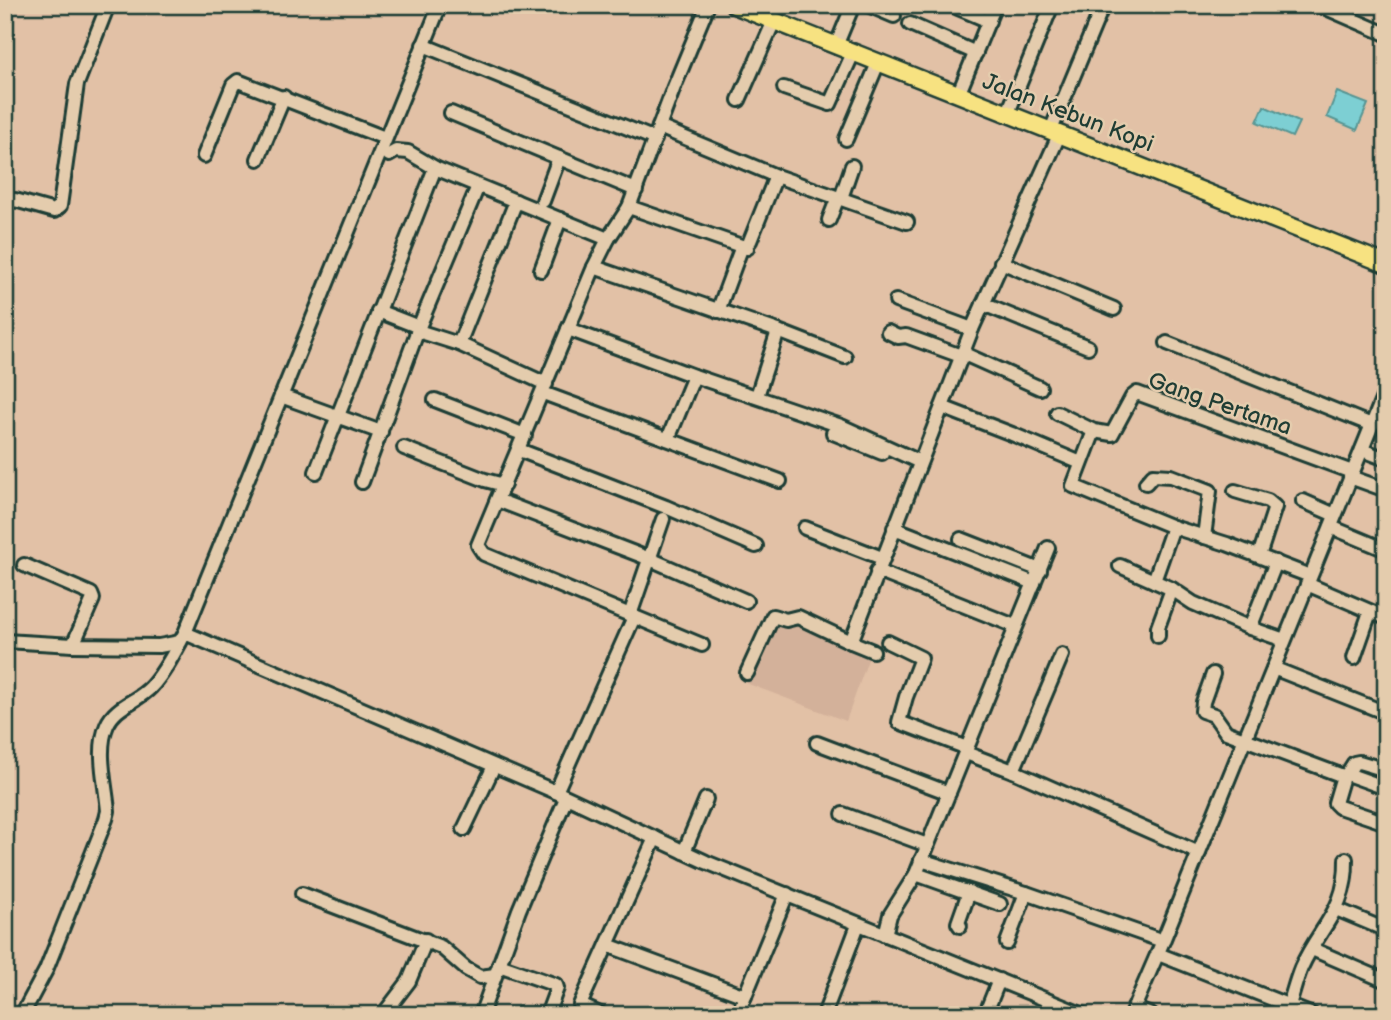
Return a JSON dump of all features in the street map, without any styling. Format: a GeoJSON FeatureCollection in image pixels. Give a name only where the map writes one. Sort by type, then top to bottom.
{"type":"FeatureCollection","features":[{"type":"Feature","properties":{"kind":"main road","name":"Jalan Kebun Kopi"},"geometry":{"type":"LineString","coordinates":[[734,5],[1386,264]]}},
{"type":"Feature","properties":{"kind":"street"},"geometry":{"type":"LineString","coordinates":[[22,1015],[47,970],[106,819],[108,811],[102,745],[107,726],[115,712],[149,690],[183,637],[440,5]]}},
{"type":"Feature","properties":{"kind":"street"},"geometry":{"type":"LineString","coordinates":[[702,645],[484,554],[478,545],[594,267],[629,207],[708,5]]}},
{"type":"Feature","properties":{"kind":"street"},"geometry":{"type":"LineString","coordinates":[[836,46],[853,5]]}},
{"type":"Feature","properties":{"kind":"street"},"geometry":{"type":"LineString","coordinates":[[868,5],[894,16]]}},
{"type":"Feature","properties":{"kind":"street"},"geometry":{"type":"LineString","coordinates":[[958,95],[995,5]]}},
{"type":"Feature","properties":{"kind":"street"},"geometry":{"type":"LineString","coordinates":[[1007,114],[1052,5]]}},
{"type":"Feature","properties":{"kind":"street"},"geometry":{"type":"LineString","coordinates":[[851,642],[972,329],[1055,132],[1103,5]]}},
{"type":"Feature","properties":{"kind":"street"},"geometry":{"type":"LineString","coordinates":[[1320,5],[1386,34]]}},
{"type":"Feature","properties":{"kind":"street"},"geometry":{"type":"LineString","coordinates":[[5,204],[15,200],[54,211],[60,206],[77,84],[104,6]]}},
{"type":"Feature","properties":{"kind":"street"},"geometry":{"type":"LineString","coordinates":[[958,8],[989,21]]}},
{"type":"Feature","properties":{"kind":"street"},"geometry":{"type":"LineString","coordinates":[[739,100],[774,21]]}},
{"type":"Feature","properties":{"kind":"street"},"geometry":{"type":"LineString","coordinates":[[910,24],[976,53]]}},
{"type":"Feature","properties":{"kind":"street"},"geometry":{"type":"LineString","coordinates":[[423,45],[657,133],[907,222]]}},
{"type":"Feature","properties":{"kind":"street"},"geometry":{"type":"LineString","coordinates":[[784,88],[830,104],[853,53]]}},
{"type":"Feature","properties":{"kind":"street"},"geometry":{"type":"LineString","coordinates":[[846,139],[878,63]]}},
{"type":"Feature","properties":{"kind":"street"},"geometry":{"type":"LineString","coordinates":[[204,156],[236,81],[284,97],[385,138]]}},
{"type":"Feature","properties":{"kind":"street"},"geometry":{"type":"LineString","coordinates":[[258,159],[284,97]]}},
{"type":"Feature","properties":{"kind":"street"},"geometry":{"type":"LineString","coordinates":[[451,113],[636,190]]}},
{"type":"Feature","properties":{"kind":"street"},"geometry":{"type":"LineString","coordinates":[[389,155],[396,151],[408,152],[435,169],[608,239]]}},
{"type":"Feature","properties":{"kind":"street"},"geometry":{"type":"LineString","coordinates":[[543,201],[559,158]]}},
{"type":"Feature","properties":{"kind":"street"},"geometry":{"type":"LineString","coordinates":[[830,220],[852,166]]}},
{"type":"Feature","properties":{"kind":"street"},"geometry":{"type":"LineString","coordinates":[[316,472],[435,169]]}},
{"type":"Feature","properties":{"kind":"street"},"geometry":{"type":"LineString","coordinates":[[718,311],[776,176]]}},
{"type":"Feature","properties":{"kind":"street"},"geometry":{"type":"LineString","coordinates":[[362,482],[418,329],[478,186]]}},
{"type":"Feature","properties":{"kind":"street"},"geometry":{"type":"LineString","coordinates":[[459,344],[516,201]]}},
{"type":"Feature","properties":{"kind":"street"},"geometry":{"type":"LineString","coordinates":[[629,207],[746,245]]}},
{"type":"Feature","properties":{"kind":"street"},"geometry":{"type":"LineString","coordinates":[[541,270],[560,219]]}},
{"type":"Feature","properties":{"kind":"street"},"geometry":{"type":"LineString","coordinates":[[1001,262],[1114,310]]}},
{"type":"Feature","properties":{"kind":"street"},"geometry":{"type":"LineString","coordinates":[[594,267],[845,357]]}},
{"type":"Feature","properties":{"kind":"street"},"geometry":{"type":"LineString","coordinates":[[896,301],[972,329]]}},
{"type":"Feature","properties":{"kind":"street"},"geometry":{"type":"LineString","coordinates":[[983,304],[1088,347]]}},
{"type":"Feature","properties":{"kind":"street"},"geometry":{"type":"LineString","coordinates":[[378,311],[459,344],[545,388],[668,439],[780,481]]}},
{"type":"Feature","properties":{"kind":"street"},"geometry":{"type":"LineString","coordinates":[[568,329],[694,376],[841,426],[919,465]]}},
{"type":"Feature","properties":{"kind":"street"},"geometry":{"type":"LineString","coordinates":[[757,396],[778,331]]}},
{"type":"Feature","properties":{"kind":"street"},"geometry":{"type":"LineString","coordinates":[[888,332],[962,355],[1040,388]]}},
{"type":"Feature","properties":{"kind":"street"},"geometry":{"type":"LineString","coordinates":[[1167,343],[1372,425]]}},
{"type":"Feature","properties":{"kind":"street"},"geometry":{"type":"LineString","coordinates":[[668,439],[694,376]]}},
{"type":"Feature","properties":{"kind":"street"},"geometry":{"type":"LineString","coordinates":[[1151,1015],[1133,1011],[1386,390]]}},
{"type":"Feature","properties":{"kind":"street","name":"Gang Pertama"},"geometry":{"type":"LineString","coordinates":[[1094,430],[1112,434],[1132,397],[1137,393],[1351,475]]}},
{"type":"Feature","properties":{"kind":"street"},"geometry":{"type":"LineString","coordinates":[[281,396],[381,432]]}},
{"type":"Feature","properties":{"kind":"street"},"geometry":{"type":"LineString","coordinates":[[435,400],[525,435]]}},
{"type":"Feature","properties":{"kind":"street"},"geometry":{"type":"LineString","coordinates":[[942,407],[1081,463]]}},
{"type":"Feature","properties":{"kind":"street"},"geometry":{"type":"LineString","coordinates":[[1057,414],[1094,430],[1073,486],[1173,527],[1276,562],[1386,618]]}},
{"type":"Feature","properties":{"kind":"street"},"geometry":{"type":"LineString","coordinates":[[833,433],[919,465]]}},
{"type":"Feature","properties":{"kind":"street"},"geometry":{"type":"LineString","coordinates":[[404,448],[504,485]]}},
{"type":"Feature","properties":{"kind":"street"},"geometry":{"type":"LineString","coordinates":[[519,450],[666,507],[756,546]]}},
{"type":"Feature","properties":{"kind":"street"},"geometry":{"type":"LineString","coordinates":[[1362,450],[1386,458]]}},
{"type":"Feature","properties":{"kind":"street"},"geometry":{"type":"LineString","coordinates":[[1146,483],[1153,475],[1163,474],[1210,491],[1204,537]]}},
{"type":"Feature","properties":{"kind":"street"},"geometry":{"type":"LineString","coordinates":[[1351,475],[1386,490]]}},
{"type":"Feature","properties":{"kind":"street"},"geometry":{"type":"LineString","coordinates":[[1234,491],[1268,501],[1275,507],[1259,556]]}},
{"type":"Feature","properties":{"kind":"street"},"geometry":{"type":"LineString","coordinates":[[496,500],[650,559],[746,601]]}},
{"type":"Feature","properties":{"kind":"street"},"geometry":{"type":"LineString","coordinates":[[1303,500],[1333,521],[1386,550]]}},
{"type":"Feature","properties":{"kind":"street"},"geometry":{"type":"LineString","coordinates":[[481,1015],[561,795],[632,616],[663,519]]}},
{"type":"Feature","properties":{"kind":"street"},"geometry":{"type":"LineString","coordinates":[[1154,581],[1173,527]]}},
{"type":"Feature","properties":{"kind":"street"},"geometry":{"type":"LineString","coordinates":[[805,528],[882,558]]}},
{"type":"Feature","properties":{"kind":"street"},"geometry":{"type":"LineString","coordinates":[[894,528],[1034,583]]}},
{"type":"Feature","properties":{"kind":"street"},"geometry":{"type":"LineString","coordinates":[[961,539],[1040,569]]}},
{"type":"Feature","properties":{"kind":"street"},"geometry":{"type":"LineString","coordinates":[[886,935],[890,915],[916,874],[1048,548]]}},
{"type":"Feature","properties":{"kind":"street"},"geometry":{"type":"LineString","coordinates":[[1250,628],[1276,562]]}},
{"type":"Feature","properties":{"kind":"street"},"geometry":{"type":"LineString","coordinates":[[24,565],[92,594],[93,599],[73,645]]}},
{"type":"Feature","properties":{"kind":"street"},"geometry":{"type":"LineString","coordinates":[[1120,566],[1172,589],[1193,603],[1284,640]]}},
{"type":"Feature","properties":{"kind":"street"},"geometry":{"type":"LineString","coordinates":[[877,571],[1015,626]]}},
{"type":"Feature","properties":{"kind":"street"},"geometry":{"type":"LineString","coordinates":[[1158,636],[1158,627],[1172,589]]}},
{"type":"Feature","properties":{"kind":"street"},"geometry":{"type":"LineString","coordinates":[[1354,658],[1370,612]]}},
{"type":"Feature","properties":{"kind":"street"},"geometry":{"type":"LineString","coordinates":[[747,673],[773,616],[786,620],[798,617],[873,651]]}},
{"type":"Feature","properties":{"kind":"street"},"geometry":{"type":"LineString","coordinates":[[5,641],[159,646],[183,637],[494,766],[684,852],[858,925],[1084,1015]]}},
{"type":"Feature","properties":{"kind":"street"},"geometry":{"type":"LineString","coordinates":[[888,642],[921,659],[906,697],[900,722],[1199,853]]}},
{"type":"Feature","properties":{"kind":"street"},"geometry":{"type":"LineString","coordinates":[[1013,771],[1062,655]]}},
{"type":"Feature","properties":{"kind":"street"},"geometry":{"type":"LineString","coordinates":[[1273,668],[1386,713]]}},
{"type":"Feature","properties":{"kind":"street"},"geometry":{"type":"LineString","coordinates":[[1213,674],[1202,711],[1214,716],[1226,732],[1386,788]]}},
{"type":"Feature","properties":{"kind":"street"},"geometry":{"type":"LineString","coordinates":[[817,743],[949,793]]}},
{"type":"Feature","properties":{"kind":"street"},"geometry":{"type":"LineString","coordinates":[[1386,770],[1357,762],[1345,775],[1336,805],[1386,823]]}},
{"type":"Feature","properties":{"kind":"street"},"geometry":{"type":"LineString","coordinates":[[464,829],[494,766]]}},
{"type":"Feature","properties":{"kind":"street"},"geometry":{"type":"LineString","coordinates":[[684,852],[706,799]]}},
{"type":"Feature","properties":{"kind":"street"},"geometry":{"type":"LineString","coordinates":[[843,814],[927,845]]}},
{"type":"Feature","properties":{"kind":"street"},"geometry":{"type":"LineString","coordinates":[[602,1015],[580,1005],[655,838]]}},
{"type":"Feature","properties":{"kind":"street"},"geometry":{"type":"LineString","coordinates":[[1289,1005],[1301,968],[1336,909],[1346,880],[1346,859]]}},
{"type":"Feature","properties":{"kind":"street"},"geometry":{"type":"LineString","coordinates":[[921,860],[1163,941]]}},
{"type":"Feature","properties":{"kind":"street"},"geometry":{"type":"LineString","coordinates":[[916,874],[1000,904]]}},
{"type":"Feature","properties":{"kind":"street"},"geometry":{"type":"LineString","coordinates":[[960,926],[958,923],[969,892]]}},
{"type":"Feature","properties":{"kind":"street"},"geometry":{"type":"LineString","coordinates":[[1007,943],[1026,893]]}},
{"type":"Feature","properties":{"kind":"street"},"geometry":{"type":"LineString","coordinates":[[302,894],[426,940],[441,947],[466,969],[480,977],[497,970],[556,985],[547,1015]]}},
{"type":"Feature","properties":{"kind":"street"},"geometry":{"type":"LineString","coordinates":[[738,1015],[787,894]]}},
{"type":"Feature","properties":{"kind":"street"},"geometry":{"type":"LineString","coordinates":[[1336,909],[1386,930]]}},
{"type":"Feature","properties":{"kind":"street"},"geometry":{"type":"LineString","coordinates":[[824,1015],[858,925]]}},
{"type":"Feature","properties":{"kind":"street"},"geometry":{"type":"LineString","coordinates":[[383,1015],[409,981],[426,940]]}},
{"type":"Feature","properties":{"kind":"street"},"geometry":{"type":"LineString","coordinates":[[607,945],[746,996]]}},
{"type":"Feature","properties":{"kind":"street"},"geometry":{"type":"LineString","coordinates":[[1312,948],[1386,981]]}},
{"type":"Feature","properties":{"kind":"street"},"geometry":{"type":"LineString","coordinates":[[1158,954],[1312,1015]]}},
{"type":"Feature","properties":{"kind":"street"},"geometry":{"type":"LineString","coordinates":[[985,1015],[999,980]]}},
{"type":"Feature","properties":{"kind":"shaded area"},"geometry":{"type":"Polygon","coordinates":[[[773,618],[870,654],[846,721],[746,683],[773,618]]]}},
{"type":"Feature","properties":{"kind":"water"},"geometry":{"type":"Polygon","coordinates":[[[1337,92],[1368,104],[1357,130],[1327,117],[1337,92]]]}},
{"type":"Feature","properties":{"kind":"water"},"geometry":{"type":"Polygon","coordinates":[[[1264,106],[1299,122],[1292,137],[1257,122],[1264,106]]]}}]}
